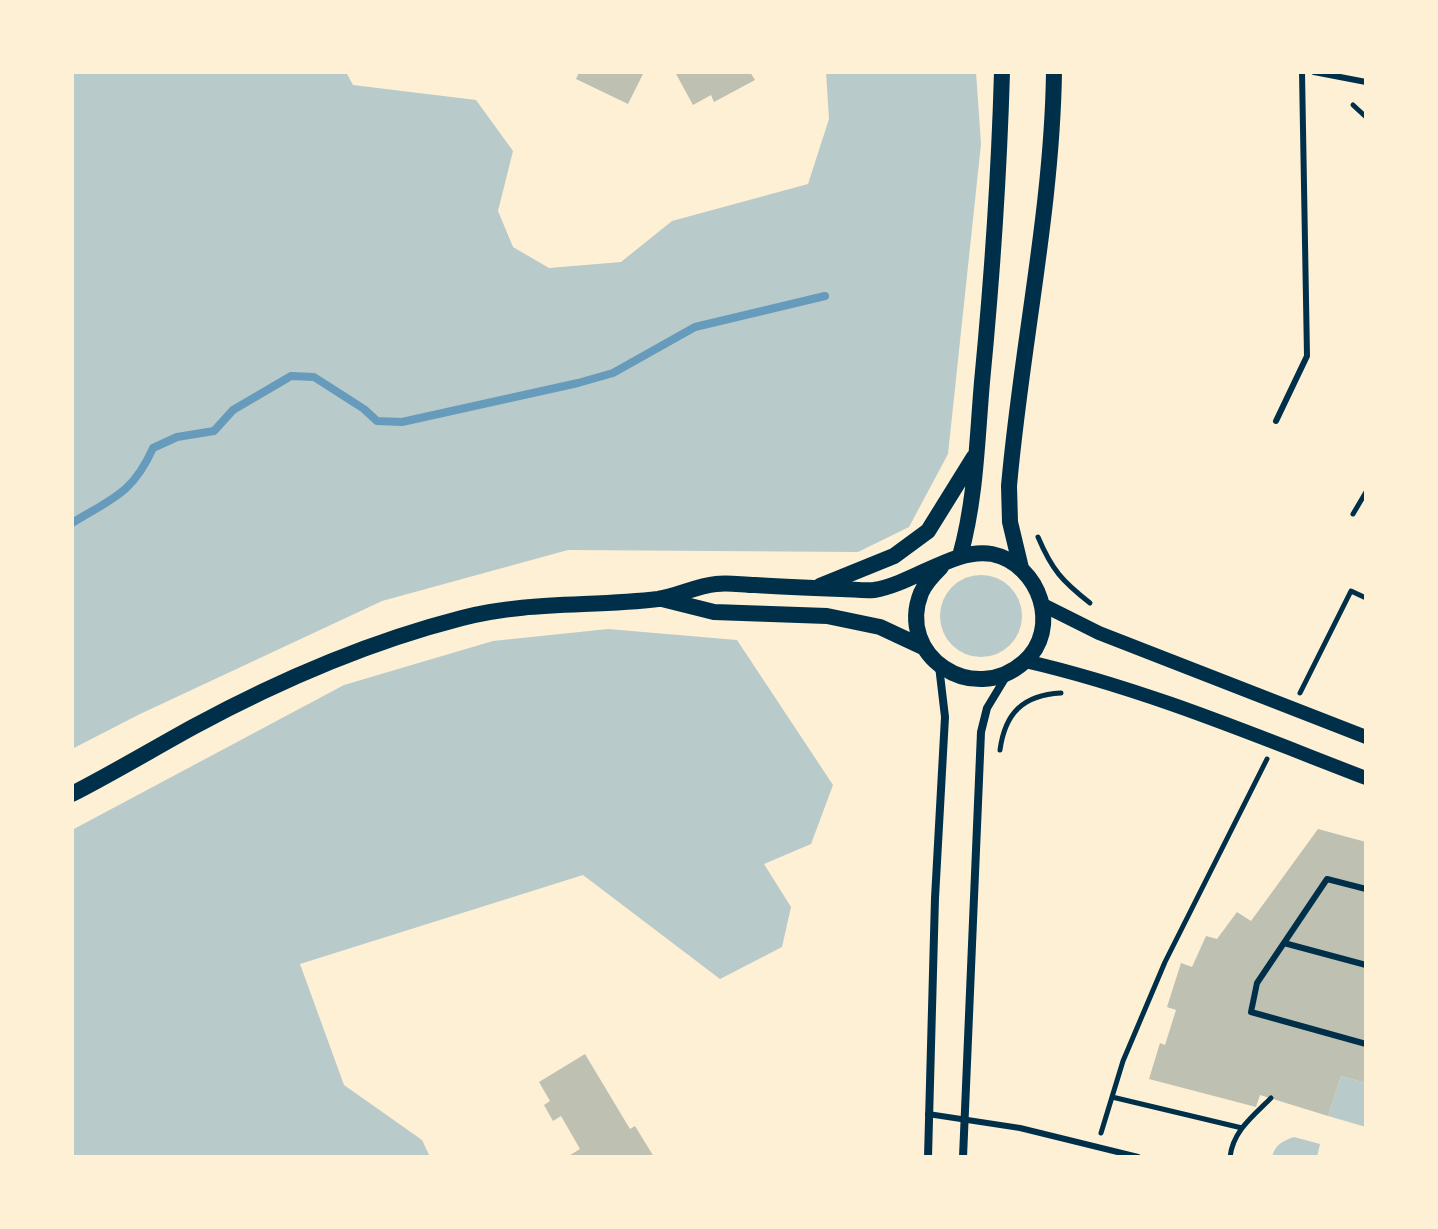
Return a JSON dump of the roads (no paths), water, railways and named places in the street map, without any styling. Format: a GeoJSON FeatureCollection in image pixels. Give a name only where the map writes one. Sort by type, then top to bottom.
{"type":"FeatureCollection","features":[{"type":"Feature","properties":{"kind":"main road"},"geometry":{"type":"LineString","coordinates":[[960,556],[971,517],[999,168],[1002,72]]}},
{"type":"Feature","properties":{"kind":"main road"},"geometry":{"type":"LineString","coordinates":[[1021,568],[1010,522],[1009,486],[1048,179],[1054,72]]}},
{"type":"Feature","properties":{"kind":"main road"},"geometry":{"type":"LineString","coordinates":[[815,588],[894,556],[928,531],[976,453]]}},
{"type":"Feature","properties":{"kind":"main road"},"geometry":{"type":"LineString","coordinates":[[72,794],[294,677],[377,644],[464,617],[544,606],[661,599],[715,584],[872,590],[903,583],[960,556],[993,554],[1021,568],[1035,585],[1043,605],[1043,627],[1038,643],[1025,661],[1007,674],[986,680],[958,676],[939,665],[925,648],[918,628],[918,606],[926,583],[941,567]]}},
{"type":"Feature","properties":{"kind":"main road"},"geometry":{"type":"LineString","coordinates":[[661,599],[714,612],[827,616],[880,627],[925,648]]}},
{"type":"Feature","properties":{"kind":"street"},"geometry":{"type":"LineString","coordinates":[[1043,605],[1099,633],[1366,737]]}},
{"type":"Feature","properties":{"kind":"street"},"geometry":{"type":"LineString","coordinates":[[1025,661],[1085,675],[1203,715],[1366,778]]}},
{"type":"Feature","properties":{"kind":"street"},"geometry":{"type":"LineString","coordinates":[[928,1157],[935,898],[945,717],[939,665]]}},
{"type":"Feature","properties":{"kind":"street"},"geometry":{"type":"LineString","coordinates":[[963,1157],[981,732],[987,708],[1007,674]]}},
{"type":"Feature","properties":{"kind":"lane"},"geometry":{"type":"LineString","coordinates":[[1276,421],[1307,356],[1302,72]]}},
{"type":"Feature","properties":{"kind":"lane"},"geometry":{"type":"LineString","coordinates":[[1314,72],[1366,82]]}},
{"type":"Feature","properties":{"kind":"lane"},"geometry":{"type":"LineString","coordinates":[[1366,889],[1327,879],[1257,983],[1251,1012],[1366,1044]]}},
{"type":"Feature","properties":{"kind":"lane"},"geometry":{"type":"LineString","coordinates":[[1284,943],[1366,965]]}},
{"type":"Feature","properties":{"kind":"lane"},"geometry":{"type":"LineString","coordinates":[[928,1114],[1020,1128],[1138,1157]]}},
{"type":"Feature","properties":{"kind":"waterway"},"geometry":{"type":"LineString","coordinates":[[72,523],[129,485],[153,448],[177,437],[214,431],[233,410],[291,376],[314,377],[377,421],[402,422],[613,373],[695,327],[825,296]]}}]}
